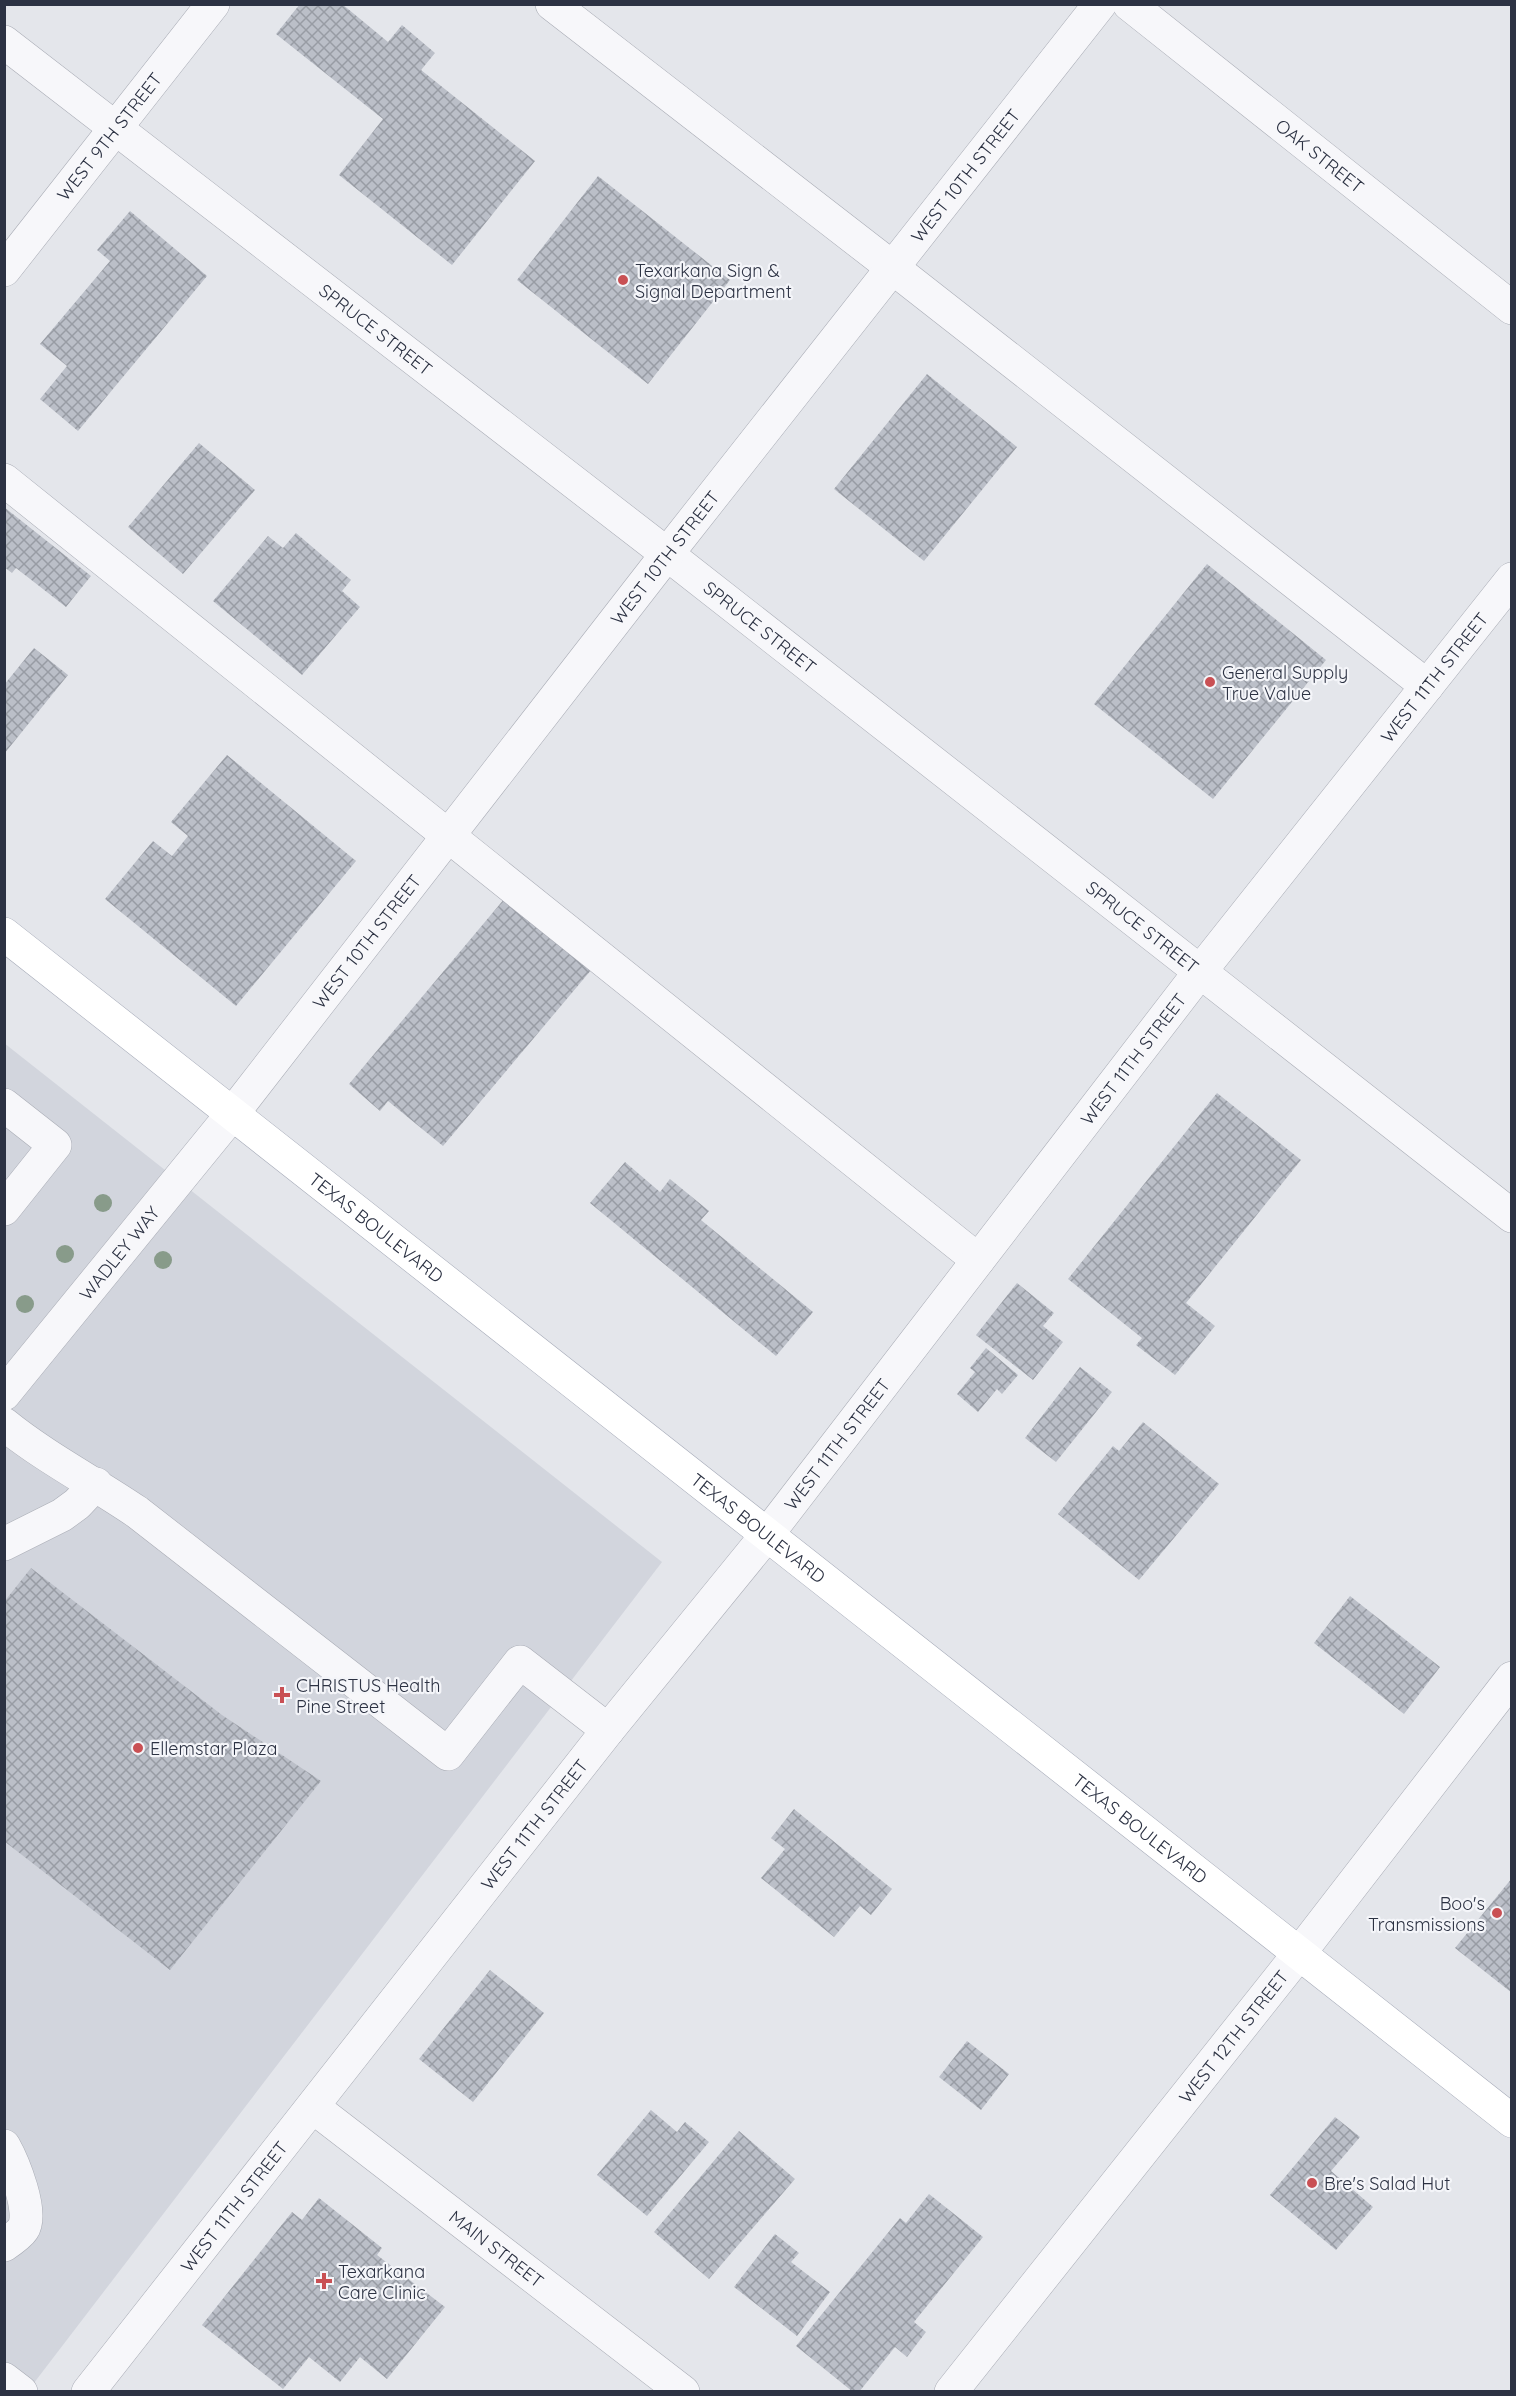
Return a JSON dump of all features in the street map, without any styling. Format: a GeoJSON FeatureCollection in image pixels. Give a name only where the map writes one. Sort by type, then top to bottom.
{"type":"FeatureCollection","features":[{"type":"Feature","properties":{"kind":"main road","name":"TEXAS BOULEVARD"},"geometry":{"type":"LineString","coordinates":[[4,934],[1298,1955],[1512,2121]]}},
{"type":"Feature","properties":{"kind":"street","name":"WEST 9TH STREET"},"geometry":{"type":"LineString","coordinates":[[4,270],[213,4]]}},
{"type":"Feature","properties":{"kind":"street"},"geometry":{"type":"LineString","coordinates":[[552,4],[1427,686]]}},
{"type":"Feature","properties":{"kind":"street","name":"WEST 10TH STREET"},"geometry":{"type":"LineString","coordinates":[[233,1113],[667,554],[1100,4]]}},
{"type":"Feature","properties":{"kind":"street","name":"OAK STREET"},"geometry":{"type":"LineString","coordinates":[[1129,4],[1512,308]]}},
{"type":"Feature","properties":{"kind":"street","name":"SPRUCE STREET"},"geometry":{"type":"LineString","coordinates":[[4,42],[667,554],[1512,1216]]}},
{"type":"Feature","properties":{"kind":"street"},"geometry":{"type":"LineString","coordinates":[[4,480],[978,1260]]}},
{"type":"Feature","properties":{"kind":"street","name":"WEST 11TH STREET"},"geometry":{"type":"LineString","coordinates":[[88,2391],[608,1730],[766,1536],[1199,972],[1512,579]]}},
{"type":"Feature","properties":{"kind":"street"},"geometry":{"type":"LineString","coordinates":[[4,1105],[55,1145],[4,1209]]}},
{"type":"Feature","properties":{"kind":"street","name":"WADLEY WAY"},"geometry":{"type":"LineString","coordinates":[[4,1394],[233,1113]]}},
{"type":"Feature","properties":{"kind":"street"},"geometry":{"type":"LineString","coordinates":[[4,1424],[31,1446],[96,1484],[137,1512],[448,1754],[520,1662],[608,1730]]}},
{"type":"Feature","properties":{"kind":"street"},"geometry":{"type":"LineString","coordinates":[[4,1544],[62,1515],[96,1484]]}},
{"type":"Feature","properties":{"kind":"street","name":"WEST 12TH STREET"},"geometry":{"type":"LineString","coordinates":[[951,2391],[1298,1955],[1512,1678]]}},
{"type":"Feature","properties":{"kind":"street","name":"MAIN STREET"},"geometry":{"type":"LineString","coordinates":[[313,2107],[683,2391]]}},
{"type":"Feature","properties":{"kind":"street"},"geometry":{"type":"LineString","coordinates":[[4,2146],[12,2158],[24,2199],[26,2218],[24,2229],[4,2245]]}},
{"type":"Feature","properties":{"kind":"street"},"geometry":{"type":"LineString","coordinates":[[4,2379],[21,2391]]}},
{"type":"Feature","properties":{"kind":"shaded area","name":"CHRISTUS Health Pine Street"},"geometry":{"type":"Polygon","coordinates":[[[4,1043],[662,1562],[27,2392],[4,2391],[4,1043]]]}},
{"type":"Feature","properties":{"kind":"building"},"geometry":{"type":"Polygon","coordinates":[[[300,4],[342,4],[388,42],[402,25],[435,53],[421,70],[535,161],[452,265],[339,175],[383,119],[276,34],[300,4]]]}},
{"type":"Feature","properties":{"kind":"building","name":"Texarkana Sign & Signal Department"},"geometry":{"type":"Polygon","coordinates":[[[598,176],[730,280],[648,384],[517,280],[598,176]]]}},
{"type":"Feature","properties":{"kind":"building"},"geometry":{"type":"Polygon","coordinates":[[[130,211],[207,276],[78,431],[40,399],[67,366],[40,344],[110,261],[97,250],[130,211]]]}},
{"type":"Feature","properties":{"kind":"building"},"geometry":{"type":"Polygon","coordinates":[[[927,374],[1017,447],[924,561],[834,489],[927,374]]]}},
{"type":"Feature","properties":{"kind":"building"},"geometry":{"type":"Polygon","coordinates":[[[199,443],[255,490],[183,574],[128,527],[199,443]]]}},
{"type":"Feature","properties":{"kind":"building"},"geometry":{"type":"Polygon","coordinates":[[[4,507],[91,576],[66,607],[16,568],[12,573],[4,567],[4,507]]]}},
{"type":"Feature","properties":{"kind":"building"},"geometry":{"type":"Polygon","coordinates":[[[296,533],[351,580],[342,591],[360,607],[302,675],[213,601],[268,536],[283,548],[296,533]]]}},
{"type":"Feature","properties":{"kind":"building","name":"General Supply True Value"},"geometry":{"type":"Polygon","coordinates":[[[1207,564],[1326,660],[1213,799],[1094,704],[1207,564]]]}},
{"type":"Feature","properties":{"kind":"building"},"geometry":{"type":"Polygon","coordinates":[[[34,648],[68,675],[4,754],[4,685],[34,648]]]}},
{"type":"Feature","properties":{"kind":"building"},"geometry":{"type":"Polygon","coordinates":[[[227,755],[356,861],[236,1006],[105,899],[153,841],[172,856],[188,836],[171,822],[227,755]]]}},
{"type":"Feature","properties":{"kind":"building"},"geometry":{"type":"Polygon","coordinates":[[[505,898],[592,969],[443,1146],[388,1101],[380,1111],[349,1084],[505,898]]]}},
{"type":"Feature","properties":{"kind":"building"},"geometry":{"type":"Polygon","coordinates":[[[1217,1093],[1301,1160],[1186,1303],[1215,1326],[1175,1375],[1136,1345],[1142,1338],[1068,1279],[1217,1093]]]}},
{"type":"Feature","properties":{"kind":"building"},"geometry":{"type":"Polygon","coordinates":[[[625,1162],[660,1192],[670,1179],[709,1211],[701,1220],[813,1312],[776,1356],[590,1203],[625,1162]]]}},
{"type":"Feature","properties":{"kind":"building"},"geometry":{"type":"Polygon","coordinates":[[[1017,1283],[1054,1313],[1043,1326],[1063,1342],[1033,1380],[976,1335],[1017,1283]]]}},
{"type":"Feature","properties":{"kind":"building"},"geometry":{"type":"Polygon","coordinates":[[[986,1348],[1018,1375],[1002,1394],[997,1389],[978,1412],[957,1394],[975,1372],[970,1368],[986,1348]]]}},
{"type":"Feature","properties":{"kind":"building"},"geometry":{"type":"Polygon","coordinates":[[[1080,1367],[1112,1392],[1056,1462],[1025,1438],[1080,1367]]]}},
{"type":"Feature","properties":{"kind":"building"},"geometry":{"type":"Polygon","coordinates":[[[1143,1422],[1219,1484],[1139,1580],[1058,1514],[1113,1446],[1119,1451],[1143,1422]]]}},
{"type":"Feature","properties":{"kind":"building","name":"Ellemstar Plaza"},"geometry":{"type":"Polygon","coordinates":[[[31,1568],[222,1715],[321,1781],[170,1970],[4,1841],[4,1602],[31,1568]]]}},
{"type":"Feature","properties":{"kind":"building"},"geometry":{"type":"Polygon","coordinates":[[[1350,1596],[1440,1667],[1404,1714],[1314,1643],[1350,1596]]]}},
{"type":"Feature","properties":{"kind":"building"},"geometry":{"type":"Polygon","coordinates":[[[794,1809],[892,1889],[871,1915],[860,1906],[834,1937],[761,1878],[785,1849],[771,1838],[794,1809]]]}},
{"type":"Feature","properties":{"kind":"building","name":"Boo's Transmissions"},"geometry":{"type":"Polygon","coordinates":[[[1512,1878],[1512,1993],[1455,1948],[1512,1878]]]}},
{"type":"Feature","properties":{"kind":"building"},"geometry":{"type":"Polygon","coordinates":[[[490,1970],[544,2013],[473,2102],[419,2059],[490,1970]]]}},
{"type":"Feature","properties":{"kind":"building"},"geometry":{"type":"Polygon","coordinates":[[[967,2041],[1009,2074],[981,2110],[939,2077],[967,2041]]]}},
{"type":"Feature","properties":{"kind":"building"},"geometry":{"type":"Polygon","coordinates":[[[651,2110],[677,2132],[685,2122],[709,2142],[647,2216],[597,2175],[651,2110]]]}},
{"type":"Feature","properties":{"kind":"building","name":"Bre's Salad Hut"},"geometry":{"type":"Polygon","coordinates":[[[1335,2117],[1360,2137],[1331,2171],[1373,2207],[1336,2250],[1270,2195],[1335,2117]]]}},
{"type":"Feature","properties":{"kind":"building"},"geometry":{"type":"Polygon","coordinates":[[[739,2131],[795,2179],[709,2279],[654,2232],[739,2131]]]}},
{"type":"Feature","properties":{"kind":"building"},"geometry":{"type":"Polygon","coordinates":[[[929,2194],[983,2237],[914,2322],[926,2332],[907,2357],[895,2347],[859,2392],[853,2392],[796,2346],[900,2218],[906,2223],[929,2194]]]}},
{"type":"Feature","properties":{"kind":"building","name":"Texarkana Care Clinic"},"geometry":{"type":"Polygon","coordinates":[[[319,2198],[382,2248],[377,2255],[445,2307],[387,2379],[360,2357],[340,2382],[309,2357],[283,2389],[202,2325],[292,2212],[302,2220],[319,2198]]]}},
{"type":"Feature","properties":{"kind":"building"},"geometry":{"type":"Polygon","coordinates":[[[775,2234],[799,2253],[791,2262],[830,2292],[797,2336],[734,2287],[775,2234]]]}},
{"type":"Feature","properties":{"kind":"place","name":"Texarkana Sign & Signal Department"},"geometry":{"type":"Point","coordinates":[623,280]}},
{"type":"Feature","properties":{"kind":"place","name":"General Supply True Value"},"geometry":{"type":"Point","coordinates":[1210,682]}},
{"type":"Feature","properties":{"kind":"place","name":"CHRISTUS Health Pine Street"},"geometry":{"type":"Point","coordinates":[282,1695]}},
{"type":"Feature","properties":{"kind":"place","name":"Ellemstar Plaza"},"geometry":{"type":"Point","coordinates":[138,1748]}},
{"type":"Feature","properties":{"kind":"place","name":"Boo's Transmissions"},"geometry":{"type":"Point","coordinates":[1497,1913]}},
{"type":"Feature","properties":{"kind":"place","name":"Bre's Salad Hut"},"geometry":{"type":"Point","coordinates":[1312,2183]}},
{"type":"Feature","properties":{"kind":"place","name":"Texarkana Care Clinic"},"geometry":{"type":"Point","coordinates":[324,2281]}}]}
